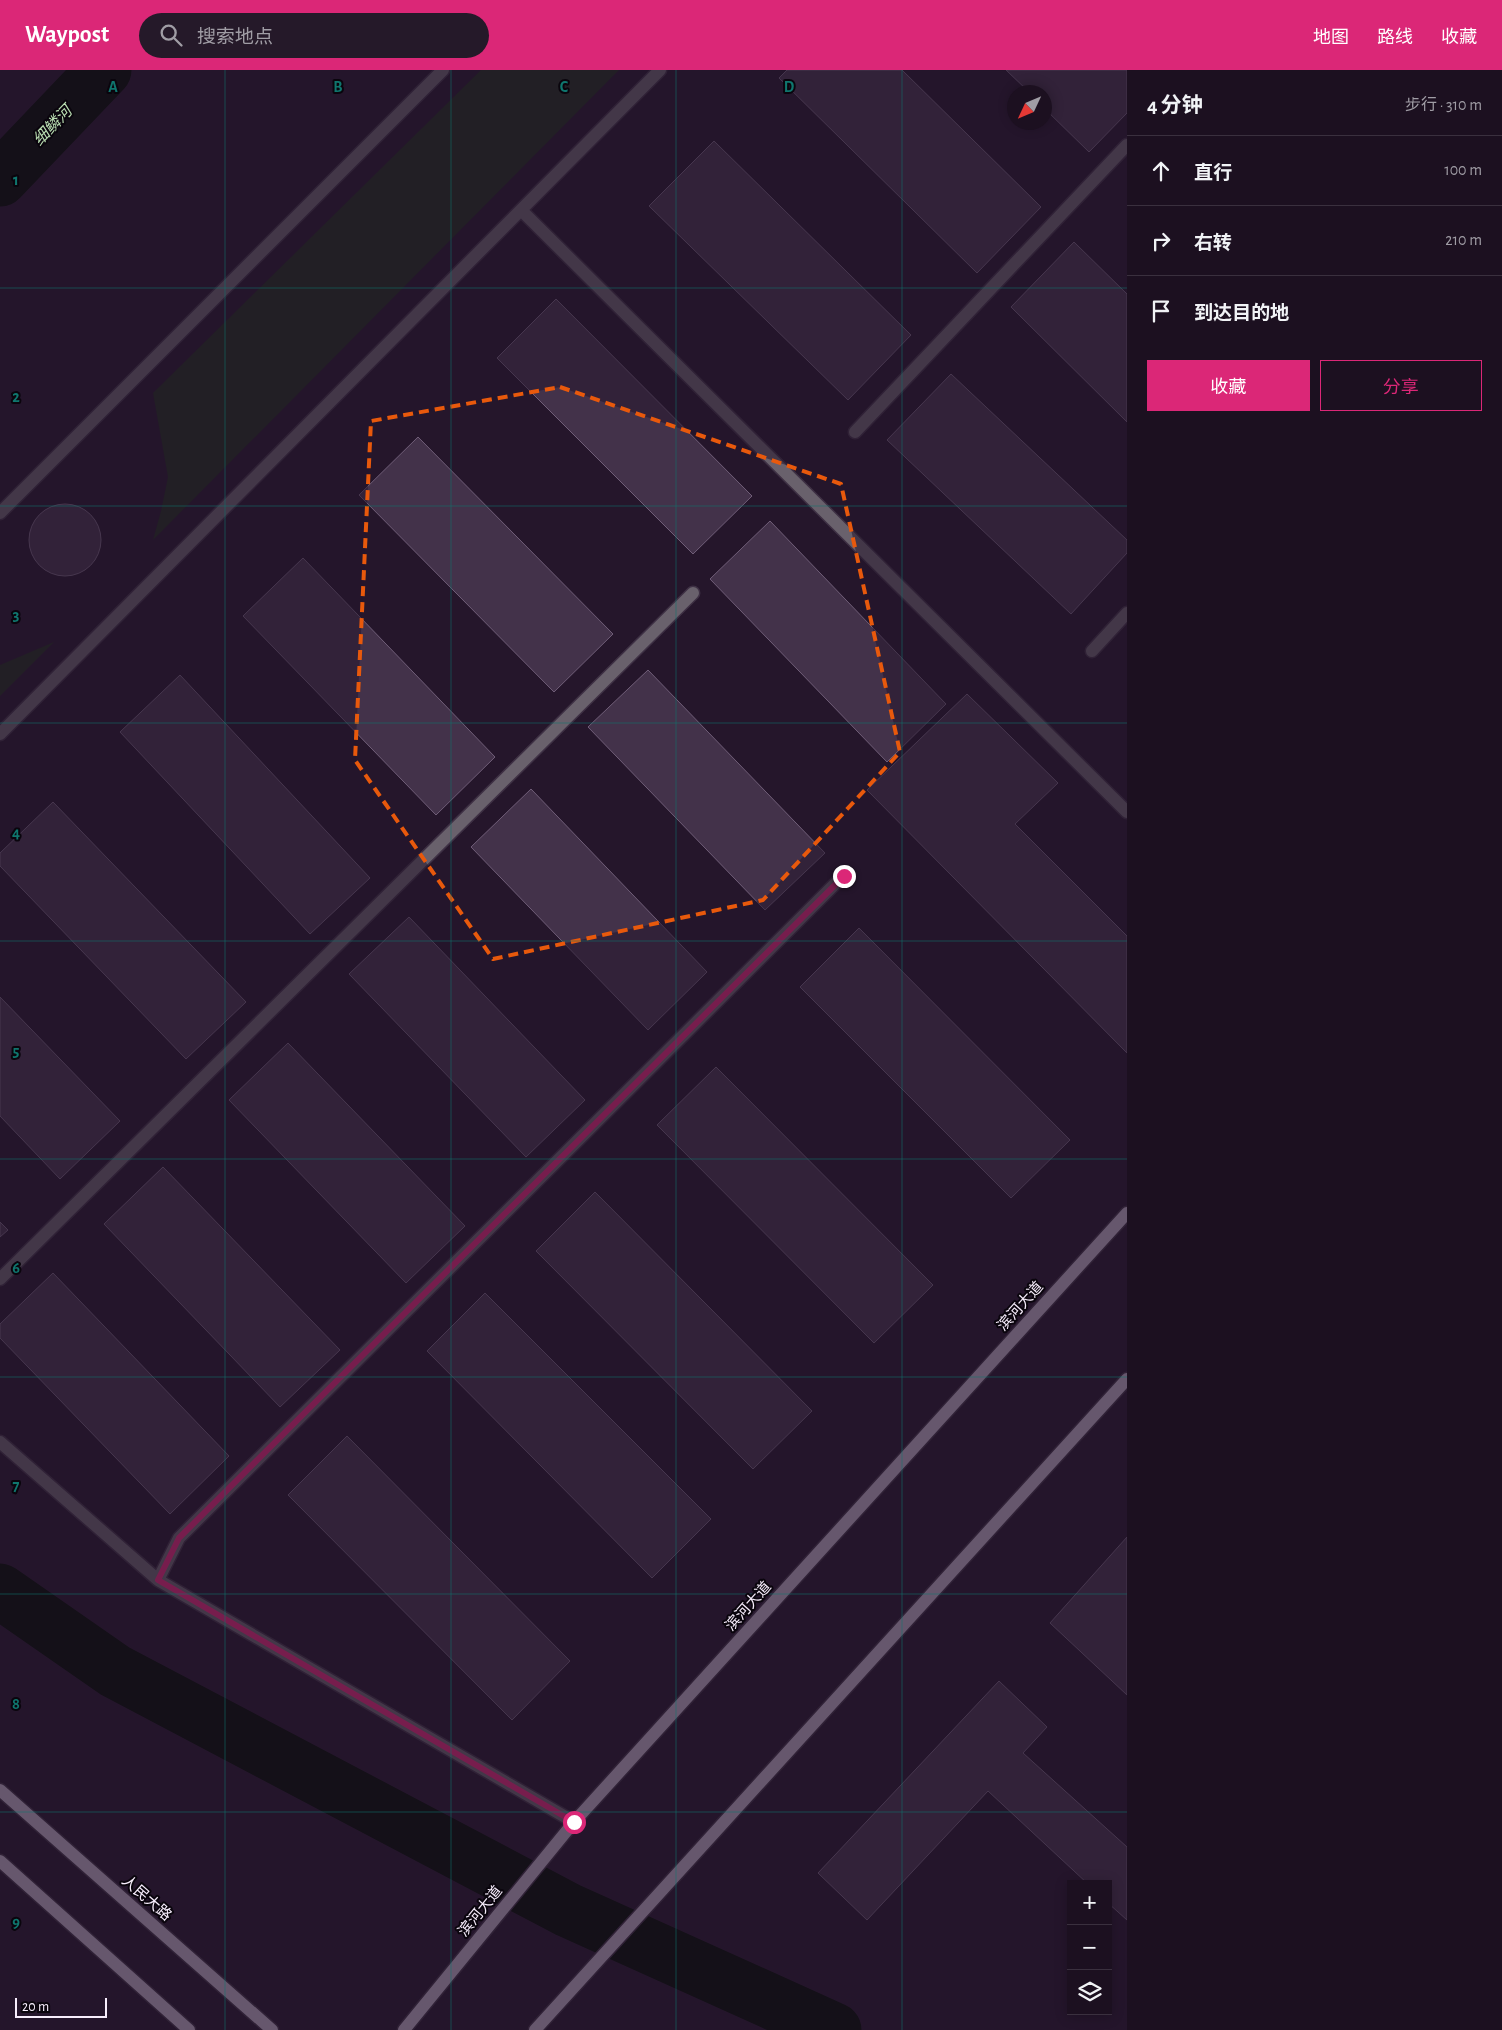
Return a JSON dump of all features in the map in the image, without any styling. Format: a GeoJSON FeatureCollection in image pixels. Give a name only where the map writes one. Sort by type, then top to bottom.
{"type":"FeatureCollection","features":[{"type":"Feature","properties":{"kind":"main road","name":"滨河大道"},"geometry":{"type":"LineString","coordinates":[[404,2030],[574,1822],[1127,1213]]}},
{"type":"Feature","properties":{"kind":"main road"},"geometry":{"type":"LineString","coordinates":[[535,2030],[1127,1379]]}},
{"type":"Feature","properties":{"kind":"main road","name":"人民大路"},"geometry":{"type":"LineString","coordinates":[[0,1790],[272,2030]]}},
{"type":"Feature","properties":{"kind":"main road"},"geometry":{"type":"LineString","coordinates":[[0,1861],[189,2030]]}},
{"type":"Feature","properties":{"kind":"street"},"geometry":{"type":"LineString","coordinates":[[0,513],[443,70]]}},
{"type":"Feature","properties":{"kind":"street"},"geometry":{"type":"LineString","coordinates":[[0,734],[660,70]]}},
{"type":"Feature","properties":{"kind":"street"},"geometry":{"type":"LineString","coordinates":[[855,432],[1127,145]]}},
{"type":"Feature","properties":{"kind":"street"},"geometry":{"type":"LineString","coordinates":[[521,210],[1127,812]]}},
{"type":"Feature","properties":{"kind":"street"},"geometry":{"type":"LineString","coordinates":[[0,1279],[693,593]]}},
{"type":"Feature","properties":{"kind":"street"},"geometry":{"type":"LineString","coordinates":[[1092,651],[1127,613]]}},
{"type":"Feature","properties":{"kind":"street"},"geometry":{"type":"LineString","coordinates":[[158,1580],[179,1538],[844,876]]}},
{"type":"Feature","properties":{"kind":"street"},"geometry":{"type":"LineString","coordinates":[[0,1442],[158,1580],[574,1822]]}},
{"type":"Feature","properties":{"kind":"highlighted area"},"geometry":{"type":"Polygon","coordinates":[[[560,387],[841,484],[900,752],[763,900],[493,959],[355,760],[371,421],[560,387]]]}},
{"type":"Feature","properties":{"kind":"green space"},"geometry":{"type":"Polygon","coordinates":[[[481,70],[619,70],[153,540],[168,477],[153,393],[481,70]]]}},
{"type":"Feature","properties":{"kind":"green space"},"geometry":{"type":"Polygon","coordinates":[[[54,642],[0,696],[0,665],[54,642]]]}},
{"type":"Feature","properties":{"kind":"building"},"geometry":{"type":"Polygon","coordinates":[[[787,70],[902,70],[1041,207],[977,273],[779,78],[787,70]]]}},
{"type":"Feature","properties":{"kind":"building"},"geometry":{"type":"Polygon","coordinates":[[[1006,70],[1127,70],[1127,113],[1089,152],[1052,116],[1052,85],[1022,85],[1006,70]]]}},
{"type":"Feature","properties":{"kind":"building"},"geometry":{"type":"Polygon","coordinates":[[[714,141],[911,335],[848,400],[649,206],[714,141]]]}},
{"type":"Feature","properties":{"kind":"building"},"geometry":{"type":"Polygon","coordinates":[[[1074,242],[1127,294],[1127,422],[1011,307],[1074,242]]]}},
{"type":"Feature","properties":{"kind":"building"},"geometry":{"type":"Polygon","coordinates":[[[556,299],[752,496],[693,554],[497,358],[556,299]]]}},
{"type":"Feature","properties":{"kind":"building"},"geometry":{"type":"Polygon","coordinates":[[[951,374],[1127,540],[1127,553],[1071,614],[887,440],[951,374]]]}},
{"type":"Feature","properties":{"kind":"building"},"geometry":{"type":"Polygon","coordinates":[[[418,437],[613,634],[554,692],[359,495],[418,437]]]}},
{"type":"Feature","properties":{"kind":"building"},"geometry":{"type":"Polygon","coordinates":[[[65,504],[85,510],[95,520],[101,540],[95,560],[85,570],[65,576],[45,570],[35,560],[29,540],[35,520],[45,510],[65,504]]]}},
{"type":"Feature","properties":{"kind":"building"},"geometry":{"type":"Polygon","coordinates":[[[770,521],[946,704],[887,762],[710,579],[770,521]]]}},
{"type":"Feature","properties":{"kind":"building"},"geometry":{"type":"Polygon","coordinates":[[[303,558],[495,757],[436,815],[243,616],[303,558]]]}},
{"type":"Feature","properties":{"kind":"building"},"geometry":{"type":"Polygon","coordinates":[[[648,670],[825,853],[765,910],[588,727],[648,670]]]}},
{"type":"Feature","properties":{"kind":"building"},"geometry":{"type":"Polygon","coordinates":[[[180,675],[370,878],[310,934],[120,732],[180,675]]]}},
{"type":"Feature","properties":{"kind":"building"},"geometry":{"type":"Polygon","coordinates":[[[967,694],[1058,783],[1015,824],[1127,936],[1127,1053],[867,790],[967,694]]]}},
{"type":"Feature","properties":{"kind":"building"},"geometry":{"type":"Polygon","coordinates":[[[531,789],[707,972],[648,1030],[471,847],[531,789]]]}},
{"type":"Feature","properties":{"kind":"building"},"geometry":{"type":"Polygon","coordinates":[[[53,802],[246,1002],[186,1059],[0,866],[0,853],[53,802]]]}},
{"type":"Feature","properties":{"kind":"building"},"geometry":{"type":"Polygon","coordinates":[[[409,917],[585,1100],[526,1157],[349,974],[409,917]]]}},
{"type":"Feature","properties":{"kind":"building"},"geometry":{"type":"Polygon","coordinates":[[[859,928],[1070,1140],[1011,1198],[800,987],[859,928]]]}},
{"type":"Feature","properties":{"kind":"building"},"geometry":{"type":"Polygon","coordinates":[[[0,997],[120,1121],[60,1179],[0,1116],[0,997]]]}},
{"type":"Feature","properties":{"kind":"building"},"geometry":{"type":"Polygon","coordinates":[[[288,1043],[465,1226],[406,1283],[229,1100],[288,1043]]]}},
{"type":"Feature","properties":{"kind":"building"},"geometry":{"type":"Polygon","coordinates":[[[716,1067],[933,1285],[874,1343],[657,1125],[716,1067]]]}},
{"type":"Feature","properties":{"kind":"building"},"geometry":{"type":"Polygon","coordinates":[[[163,1167],[340,1350],[280,1407],[104,1224],[163,1167]]]}},
{"type":"Feature","properties":{"kind":"building"},"geometry":{"type":"Polygon","coordinates":[[[595,1192],[812,1411],[753,1469],[536,1251],[595,1192]]]}},
{"type":"Feature","properties":{"kind":"building"},"geometry":{"type":"Polygon","coordinates":[[[0,1222],[8,1230],[0,1237],[0,1222]]]}},
{"type":"Feature","properties":{"kind":"building"},"geometry":{"type":"Polygon","coordinates":[[[53,1273],[229,1456],[170,1514],[0,1338],[0,1324],[53,1273]]]}},
{"type":"Feature","properties":{"kind":"building"},"geometry":{"type":"Polygon","coordinates":[[[485,1293],[711,1519],[652,1578],[427,1351],[485,1293]]]}},
{"type":"Feature","properties":{"kind":"building"},"geometry":{"type":"Polygon","coordinates":[[[347,1436],[570,1661],[512,1720],[288,1495],[347,1436]]]}},
{"type":"Feature","properties":{"kind":"building"},"geometry":{"type":"Polygon","coordinates":[[[1127,1537],[1127,1695],[1050,1623],[1127,1537]]]}},
{"type":"Feature","properties":{"kind":"building"},"geometry":{"type":"Polygon","coordinates":[[[999,1681],[1047,1727],[1023,1753],[1127,1847],[1127,1920],[1112,1907],[1112,1880],[1084,1880],[988,1791],[867,1920],[818,1873],[999,1681]]]}},
{"type":"Feature","properties":{"kind":"waterway","name":"细鳞河"},"geometry":{"type":"LineString","coordinates":[[0,179],[104,70]]}},
{"type":"Feature","properties":{"kind":"waterway"},"geometry":{"type":"LineString","coordinates":[[0,1591],[115,1671],[568,1910],[834,2030]]}},
{"type":"Feature","properties":{"kind":"route"},"geometry":{"type":"LineString","coordinates":[[574,1822],[158,1580],[179,1538],[844,876]]}}]}
